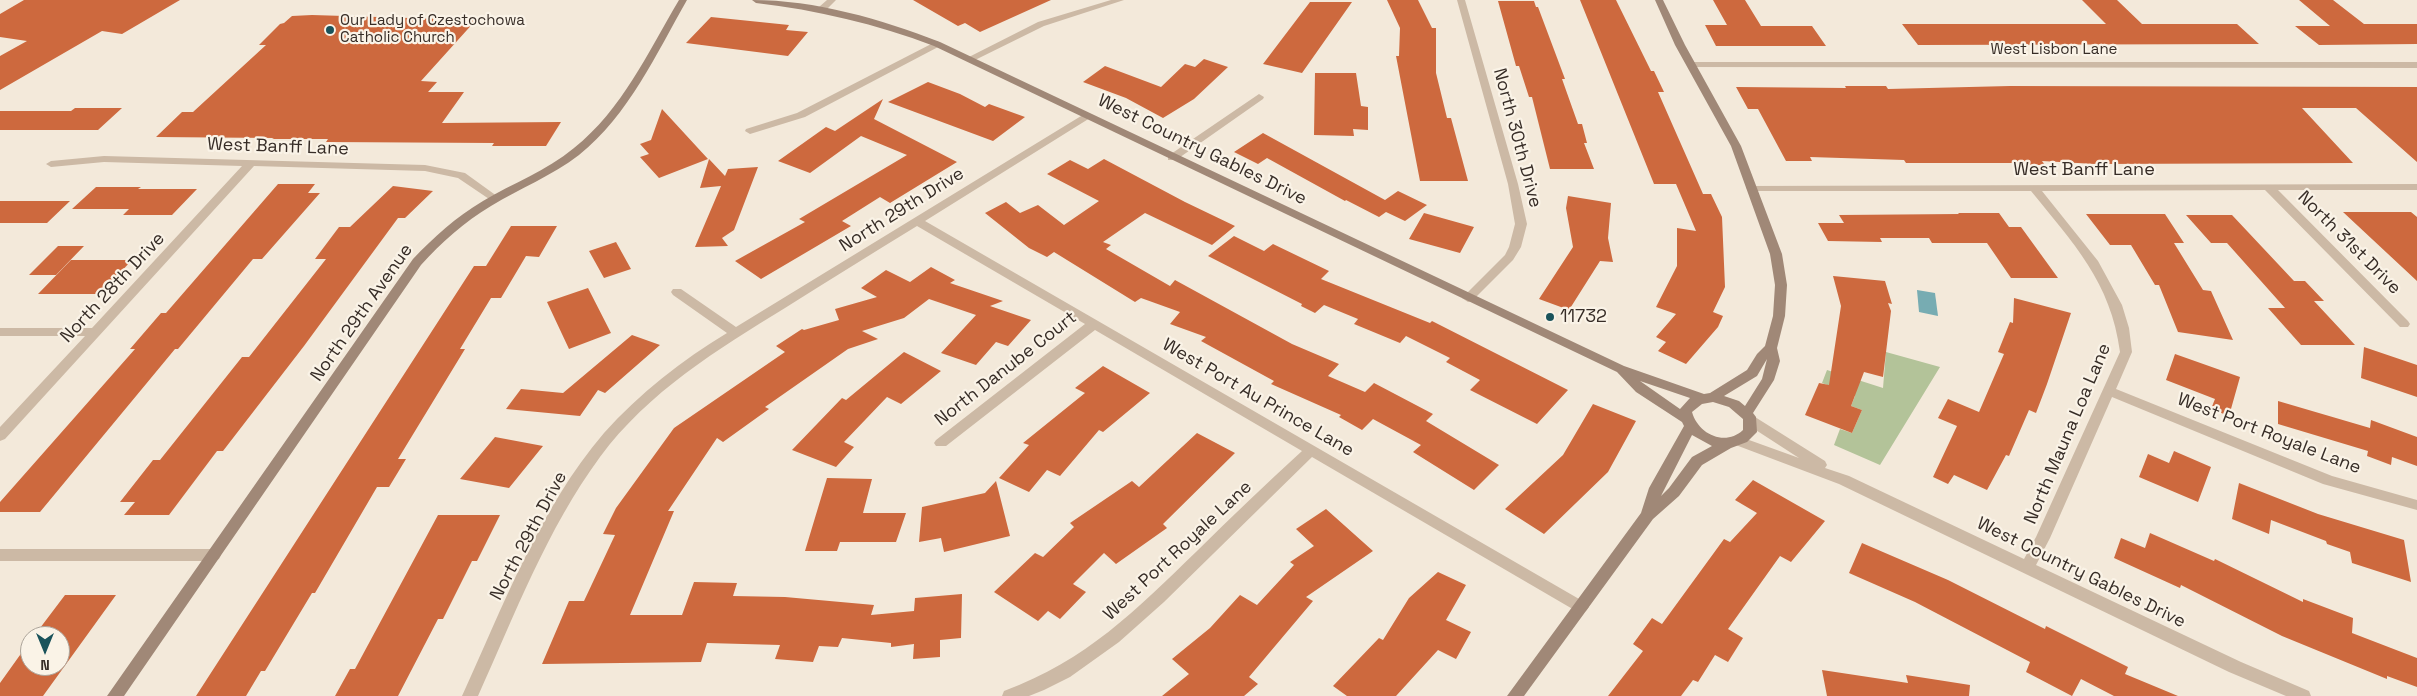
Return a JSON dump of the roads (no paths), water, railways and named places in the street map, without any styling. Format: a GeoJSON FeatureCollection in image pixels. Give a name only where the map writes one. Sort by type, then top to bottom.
{"type":"FeatureCollection","features":[{"type":"Feature","properties":{"kind":"street","name":"North 29th Avenue"},"geometry":{"type":"LineString","coordinates":[[115,696],[417,262],[446,232],[479,208],[555,167],[591,140],[618,110],[682,0]]}},
{"type":"Feature","properties":{"kind":"street","name":"West Country Gables Drive"},"geometry":{"type":"LineString","coordinates":[[756,0],[822,9],[896,29],[937,44],[1172,158],[1620,369],[1708,398]]}},
{"type":"Feature","properties":{"kind":"street"},"geometry":{"type":"LineString","coordinates":[[822,9],[832,0]]}},
{"type":"Feature","properties":{"kind":"street"},"geometry":{"type":"LineString","coordinates":[[970,59],[1042,24],[1120,0]]}},
{"type":"Feature","properties":{"kind":"street","name":"North 30th Drive"},"geometry":{"type":"LineString","coordinates":[[1461,0],[1513,184],[1521,224],[1515,248],[1509,257],[1468,298]]}},
{"type":"Feature","properties":{"kind":"street"},"geometry":{"type":"LineString","coordinates":[[1515,696],[1648,515],[1674,492],[1697,461],[1746,438],[1750,432],[1748,417],[1768,380],[1774,361],[1771,348],[1779,316],[1781,285],[1776,254],[1736,146],[1691,66],[1659,0]]}},
{"type":"Feature","properties":{"kind":"street"},"geometry":{"type":"LineString","coordinates":[[750,131],[801,115],[937,44]]}},
{"type":"Feature","properties":{"kind":"street","name":"West Lisbon Lane"},"geometry":{"type":"LineString","coordinates":[[1691,66],[2417,65]]}},
{"type":"Feature","properties":{"kind":"street"},"geometry":{"type":"LineString","coordinates":[[1172,158],[1259,97]]}},
{"type":"Feature","properties":{"kind":"street","name":"North 29th Drive"},"geometry":{"type":"LineString","coordinates":[[470,696],[555,516],[597,452],[627,418],[687,366],[736,332],[1086,116]]}},
{"type":"Feature","properties":{"kind":"street","name":"West Banff Lane"},"geometry":{"type":"LineString","coordinates":[[51,164],[104,159],[444,170],[462,174],[496,199]]}},
{"type":"Feature","properties":{"kind":"street","name":"North 28th Drive"},"geometry":{"type":"LineString","coordinates":[[0,436],[251,163]]}},
{"type":"Feature","properties":{"kind":"street","name":"North 31st Drive"},"geometry":{"type":"LineString","coordinates":[[2268,186],[2404,324]]}},
{"type":"Feature","properties":{"kind":"street","name":"West Banff Lane"},"geometry":{"type":"LineString","coordinates":[[1751,188],[2417,187]]}},
{"type":"Feature","properties":{"kind":"street","name":"North Mauna Loa Lane"},"geometry":{"type":"LineString","coordinates":[[2027,568],[2126,352],[2126,331],[2111,291],[2097,269],[2034,188]]}},
{"type":"Feature","properties":{"kind":"street","name":"West Port Au Prince Lane"},"geometry":{"type":"LineString","coordinates":[[917,221],[1581,607]]}},
{"type":"Feature","properties":{"kind":"street"},"geometry":{"type":"LineString","coordinates":[[677,292],[736,332]]}},
{"type":"Feature","properties":{"kind":"street","name":"North Danube Court"},"geometry":{"type":"LineString","coordinates":[[941,443],[1094,324]]}},
{"type":"Feature","properties":{"kind":"street"},"geometry":{"type":"LineString","coordinates":[[0,332],[96,332]]}},
{"type":"Feature","properties":{"kind":"street"},"geometry":{"type":"LineString","coordinates":[[1734,442],[1707,439],[1688,423],[1685,412],[1689,405],[1708,398],[1752,373],[1761,357],[1771,348]]}},
{"type":"Feature","properties":{"kind":"street","name":"West Country Gables Drive"},"geometry":{"type":"LineString","coordinates":[[1620,369],[1641,389],[1688,423]]}},
{"type":"Feature","properties":{"kind":"street","name":"West Port Royale Lane"},"geometry":{"type":"LineString","coordinates":[[2109,391],[2328,480],[2417,505]]}},
{"type":"Feature","properties":{"kind":"street"},"geometry":{"type":"LineString","coordinates":[[1708,398],[1734,404],[1748,417]]}},
{"type":"Feature","properties":{"kind":"street","name":"West Country Gables Drive"},"geometry":{"type":"LineString","coordinates":[[1748,417],[1844,480]]}},
{"type":"Feature","properties":{"kind":"street"},"geometry":{"type":"LineString","coordinates":[[1648,515],[1656,488],[1688,423]]}},
{"type":"Feature","properties":{"kind":"street","name":"West Country Gables Drive"},"geometry":{"type":"LineString","coordinates":[[1734,442],[1844,480],[2235,668],[2303,696]]}},
{"type":"Feature","properties":{"kind":"street","name":"West Port Royale Lane"},"geometry":{"type":"LineString","coordinates":[[1010,696],[1065,672],[1093,654],[1142,615],[1311,450]]}},
{"type":"Feature","properties":{"kind":"street"},"geometry":{"type":"LineString","coordinates":[[0,555],[214,555]]}},
{"type":"Feature","properties":{"kind":"water"},"geometry":{"type":"Polygon","coordinates":[[[1917,290],[1935,293],[1938,316],[1919,312],[1917,290]]]}},
{"type":"Feature","properties":{"kind":"place","name":"Our Lady of Czestochowa Catholic Church"},"geometry":{"type":"Point","coordinates":[330,30]}},
{"type":"Feature","properties":{"kind":"place","name":"11732"},"geometry":{"type":"Point","coordinates":[1550,317]}}]}
